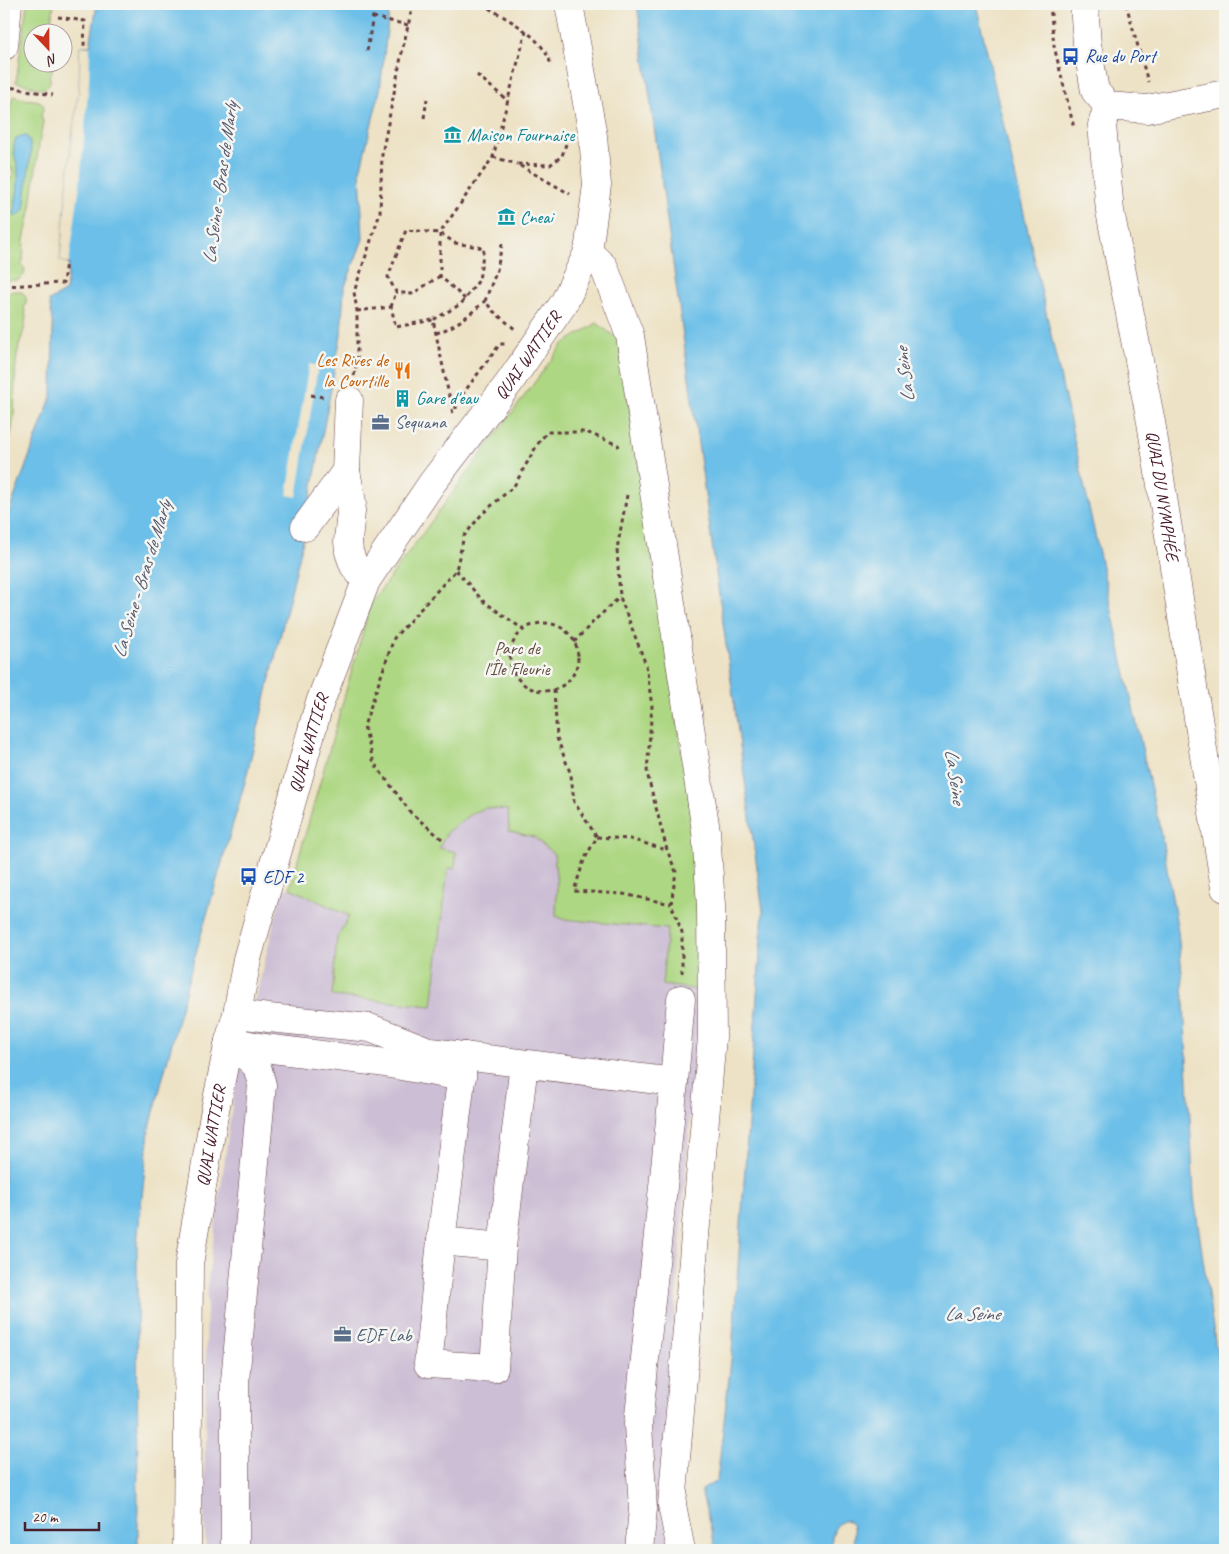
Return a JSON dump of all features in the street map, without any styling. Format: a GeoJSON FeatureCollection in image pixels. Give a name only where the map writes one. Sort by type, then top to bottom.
{"type":"FeatureCollection","features":[{"type":"Feature","properties":{"kind":"street"},"geometry":{"type":"LineString","coordinates":[[4,46],[8,4]]}},
{"type":"Feature","properties":{"kind":"street","name":"QUAI WATTIER"},"geometry":{"type":"LineString","coordinates":[[186,1550],[189,1264],[214,1115],[229,1041],[237,1014],[247,959],[319,705],[366,581],[432,483],[509,383],[564,303],[588,252],[596,185],[595,165],[592,136],[569,4]]}},
{"type":"Feature","properties":{"kind":"street"},"geometry":{"type":"LineString","coordinates":[[1084,4],[1088,44],[1101,98],[1147,109],[1225,94]]}},
{"type":"Feature","properties":{"kind":"street","name":"QUAI DU NYMPHÉE"},"geometry":{"type":"LineString","coordinates":[[1101,98],[1110,211],[1151,422],[1225,888]]}},
{"type":"Feature","properties":{"kind":"street"},"geometry":{"type":"LineString","coordinates":[[588,252],[604,267],[630,336],[706,831],[710,887],[712,1037],[672,1505],[681,1550]]}},
{"type":"Feature","properties":{"kind":"street"},"geometry":{"type":"LineString","coordinates":[[349,400],[346,471],[352,502],[348,541],[349,552],[354,566],[366,581]]}},
{"type":"Feature","properties":{"kind":"street"},"geometry":{"type":"LineString","coordinates":[[305,527],[346,471]]}},
{"type":"Feature","properties":{"kind":"street"},"geometry":{"type":"LineString","coordinates":[[639,1550],[643,1509],[638,1425],[681,999]]}},
{"type":"Feature","properties":{"kind":"street"},"geometry":{"type":"LineString","coordinates":[[237,1014],[370,1028],[463,1066]]}},
{"type":"Feature","properties":{"kind":"street"},"geometry":{"type":"LineString","coordinates":[[229,1041],[264,1048],[379,1062],[463,1066],[524,1064],[674,1082]]}},
{"type":"Feature","properties":{"kind":"street"},"geometry":{"type":"LineString","coordinates":[[229,1041],[257,1066],[262,1085],[235,1381],[235,1550]]}},
{"type":"Feature","properties":{"kind":"street"},"geometry":{"type":"LineString","coordinates":[[463,1066],[428,1364],[494,1368],[502,1247],[524,1064]]}},
{"type":"Feature","properties":{"kind":"street"},"geometry":{"type":"LineString","coordinates":[[441,1241],[502,1247]]}},
{"type":"Feature","properties":{"kind":"path"},"geometry":{"type":"LineString","coordinates":[[367,51],[375,4]]}},
{"type":"Feature","properties":{"kind":"path"},"geometry":{"type":"LineString","coordinates":[[349,400],[356,359],[357,311],[354,292],[380,213],[382,154],[413,4]]}},
{"type":"Feature","properties":{"kind":"path"},"geometry":{"type":"LineString","coordinates":[[482,4],[526,31],[548,54],[554,73]]}},
{"type":"Feature","properties":{"kind":"path"},"geometry":{"type":"LineString","coordinates":[[1050,4],[1054,46],[1074,128]]}},
{"type":"Feature","properties":{"kind":"path"},"geometry":{"type":"LineString","coordinates":[[1126,4],[1148,79],[1147,109]]}},
{"type":"Feature","properties":{"kind":"path"},"geometry":{"type":"LineString","coordinates":[[58,17],[85,21],[84,46]]}},
{"type":"Feature","properties":{"kind":"path"},"geometry":{"type":"LineString","coordinates":[[372,17],[408,25]]}},
{"type":"Feature","properties":{"kind":"path"},"geometry":{"type":"LineString","coordinates":[[465,299],[440,276],[440,233],[493,157],[526,31]]}},
{"type":"Feature","properties":{"kind":"path"},"geometry":{"type":"LineString","coordinates":[[477,75],[508,101]]}},
{"type":"Feature","properties":{"kind":"path"},"geometry":{"type":"LineString","coordinates":[[4,86],[53,95]]}},
{"type":"Feature","properties":{"kind":"path"},"geometry":{"type":"LineString","coordinates":[[424,118],[427,98]]}},
{"type":"Feature","properties":{"kind":"path"},"geometry":{"type":"LineString","coordinates":[[517,164],[550,165],[562,156],[567,141]]}},
{"type":"Feature","properties":{"kind":"path"},"geometry":{"type":"LineString","coordinates":[[493,157],[517,164],[573,196]]}},
{"type":"Feature","properties":{"kind":"path"},"geometry":{"type":"LineString","coordinates":[[406,230],[440,233],[455,243],[484,248],[479,280],[461,304],[433,320],[396,327],[391,307],[396,292],[388,278],[406,230]]}},
{"type":"Feature","properties":{"kind":"path"},"geometry":{"type":"LineString","coordinates":[[436,333],[447,330],[467,317],[485,301],[497,270],[502,244]]}},
{"type":"Feature","properties":{"kind":"path"},"geometry":{"type":"LineString","coordinates":[[4,286],[63,283],[66,262]]}},
{"type":"Feature","properties":{"kind":"path"},"geometry":{"type":"LineString","coordinates":[[396,292],[412,294],[440,276]]}},
{"type":"Feature","properties":{"kind":"path"},"geometry":{"type":"LineString","coordinates":[[485,301],[492,311],[517,332]]}},
{"type":"Feature","properties":{"kind":"path"},"geometry":{"type":"LineString","coordinates":[[357,311],[391,307]]}},
{"type":"Feature","properties":{"kind":"path"},"geometry":{"type":"LineString","coordinates":[[433,320],[454,421]]}},
{"type":"Feature","properties":{"kind":"path"},"geometry":{"type":"LineString","coordinates":[[442,839],[412,813],[374,762],[364,726],[394,638],[456,570],[464,536],[482,514],[514,486],[546,432],[586,432],[618,445],[620,453]]}},
{"type":"Feature","properties":{"kind":"path"},"geometry":{"type":"LineString","coordinates":[[625,487],[627,495],[617,549],[620,597],[646,664],[652,706],[647,773],[667,850],[676,872],[671,904],[682,932],[682,969]]}},
{"type":"Feature","properties":{"kind":"path"},"geometry":{"type":"LineString","coordinates":[[456,570],[483,600],[524,630]]}},
{"type":"Feature","properties":{"kind":"path"},"geometry":{"type":"LineString","coordinates":[[574,642],[620,597]]}},
{"type":"Feature","properties":{"kind":"path"},"geometry":{"type":"LineString","coordinates":[[534,625],[558,626],[574,642],[577,653],[575,670],[564,684],[554,690],[533,690],[524,685],[514,673],[510,658],[512,647],[516,637],[524,630],[534,625]]}},
{"type":"Feature","properties":{"kind":"path"},"geometry":{"type":"LineString","coordinates":[[554,690],[557,738],[571,775],[574,802],[597,837]]}},
{"type":"Feature","properties":{"kind":"path"},"geometry":{"type":"LineString","coordinates":[[597,837],[630,839],[667,850]]}},
{"type":"Feature","properties":{"kind":"path"},"geometry":{"type":"LineString","coordinates":[[597,837],[584,860],[574,892],[623,894],[671,904]]}},
{"type":"Feature","properties":{"kind":"shaded area"},"geometry":{"type":"Polygon","coordinates":[[[485,808],[509,810],[509,831],[534,837],[554,854],[557,885],[556,916],[563,919],[667,929],[700,990],[661,1491],[670,1550],[206,1550],[204,1516],[207,1287],[236,1078],[282,890],[290,888],[349,916],[337,938],[448,868],[456,852],[438,848],[448,831],[472,813],[485,808]]]}},
{"type":"Feature","properties":{"kind":"green space"},"geometry":{"type":"Polygon","coordinates":[[[27,4],[54,4],[51,22],[24,22],[27,4]]]}},
{"type":"Feature","properties":{"kind":"green space"},"geometry":{"type":"Polygon","coordinates":[[[22,39],[22,72],[52,72],[49,75],[50,82],[43,89],[16,82],[22,39]]]}},
{"type":"Feature","properties":{"kind":"green space"},"geometry":{"type":"Polygon","coordinates":[[[13,96],[40,102],[44,108],[41,115],[43,122],[31,207],[24,240],[23,262],[21,264],[25,269],[24,275],[18,280],[4,281],[4,191],[13,175],[12,168],[10,169],[7,160],[5,142],[13,96]]]}},
{"type":"Feature","properties":{"kind":"green space"},"geometry":{"type":"Polygon","coordinates":[[[17,291],[23,293],[26,297],[24,308],[26,317],[16,359],[12,428],[4,454],[4,292],[17,291]]]}},
{"type":"Feature","properties":{"kind":"green space","name":"Parc de l'Île Fleurie"},"geometry":{"type":"Polygon","coordinates":[[[597,323],[619,340],[695,836],[700,990],[662,985],[667,929],[563,919],[556,916],[557,885],[554,854],[534,837],[509,831],[508,810],[485,808],[472,813],[448,831],[439,848],[456,852],[455,868],[448,868],[432,1006],[332,996],[337,938],[349,916],[290,888],[371,603],[563,344],[597,323]]]}},
{"type":"Feature","properties":{"kind":"water","name":"La Seine - Bras de Marly"},"geometry":{"type":"Polygon","coordinates":[[[97,4],[390,4],[380,90],[360,171],[363,239],[344,289],[341,335],[301,550],[245,782],[189,977],[149,1131],[137,1243],[138,1550],[4,1550],[4,525],[52,395],[53,325],[49,301],[66,291],[69,263],[60,261],[72,138],[79,90],[80,46],[90,46],[97,4]]]}},
{"type":"Feature","properties":{"kind":"water","name":"La Seine"},"geometry":{"type":"Polygon","coordinates":[[[637,4],[976,4],[1162,839],[1178,932],[1183,984],[1194,1197],[1225,1410],[1225,1550],[853,1550],[854,1531],[852,1524],[846,1520],[835,1528],[830,1550],[716,1550],[701,1490],[717,1481],[732,1352],[763,911],[637,4]]]}},
{"type":"Feature","properties":{"kind":"water"},"geometry":{"type":"Polygon","coordinates":[[[25,135],[29,139],[31,151],[24,209],[15,217],[18,168],[14,143],[16,138],[25,135]]]}},
{"type":"Feature","properties":{"kind":"pier"},"geometry":{"type":"Polygon","coordinates":[[[80,46],[90,47],[89,82],[80,183],[69,263],[60,261],[72,138],[79,90],[80,46]]]}},
{"type":"Feature","properties":{"kind":"pier"},"geometry":{"type":"Polygon","coordinates":[[[309,364],[318,366],[297,497],[287,495],[309,364]]]}},
{"type":"Feature","properties":{"kind":"place","name":"Rue du Port"},"geometry":{"type":"Point","coordinates":[1071,56]}},
{"type":"Feature","properties":{"kind":"place","name":"Maison Fournaise"},"geometry":{"type":"Point","coordinates":[453,135]}},
{"type":"Feature","properties":{"kind":"place","name":"Cneai"},"geometry":{"type":"Point","coordinates":[506,217]}},
{"type":"Feature","properties":{"kind":"place","name":"Les Rives de la Courtille"},"geometry":{"type":"Point","coordinates":[402,370]}},
{"type":"Feature","properties":{"kind":"place","name":"Gare d'eau"},"geometry":{"type":"Point","coordinates":[402,398]}},
{"type":"Feature","properties":{"kind":"place","name":"Sequana"},"geometry":{"type":"Point","coordinates":[381,422]}},
{"type":"Feature","properties":{"kind":"place","name":"EDF 2"},"geometry":{"type":"Point","coordinates":[249,877]}},
{"type":"Feature","properties":{"kind":"place","name":"EDF Lab"},"geometry":{"type":"Point","coordinates":[342,1335]}}]}
